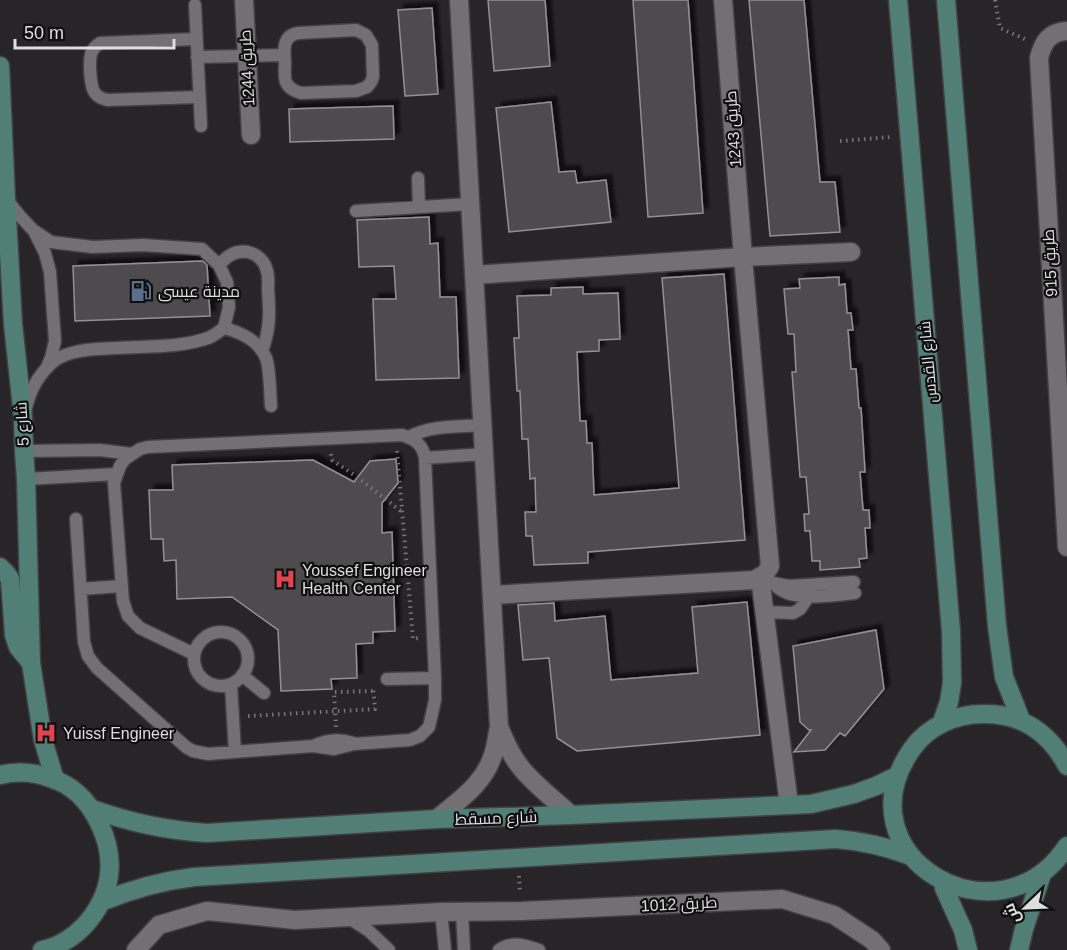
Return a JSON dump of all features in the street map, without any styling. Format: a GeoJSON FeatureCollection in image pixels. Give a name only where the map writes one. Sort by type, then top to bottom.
{"type":"FeatureCollection","features":[{"type":"Feature","properties":{"kind":"street","name":"طريق 1244"},"geometry":{"type":"LineString","coordinates":[[244,0],[251,135]]}},
{"type":"Feature","properties":{"kind":"street"},"geometry":{"type":"LineString","coordinates":[[437,819],[471,791],[480,780],[494,754],[499,727],[459,0]]}},
{"type":"Feature","properties":{"kind":"street","name":"طريق 1243"},"geometry":{"type":"LineString","coordinates":[[723,0],[743,257],[771,560],[767,580]]}},
{"type":"Feature","properties":{"kind":"street","name":"شارع القدس"},"geometry":{"type":"LineString","coordinates":[[898,0],[951,632],[952,683],[949,702],[942,722]]}},
{"type":"Feature","properties":{"kind":"street"},"geometry":{"type":"LineString","coordinates":[[946,0],[997,626],[1004,677],[1021,720]]}},
{"type":"Feature","properties":{"kind":"street"},"geometry":{"type":"LineString","coordinates":[[1042,46],[1048,38],[1059,32],[1067,31]]}},
{"type":"Feature","properties":{"kind":"street","name":"طريق 915"},"geometry":{"type":"LineString","coordinates":[[1042,46],[1039,58],[1060,329],[1067,547]]}},
{"type":"Feature","properties":{"kind":"street","name":"شارع 5"},"geometry":{"type":"LineString","coordinates":[[0,66],[13,324],[23,417],[32,663],[43,740],[56,780]]}},
{"type":"Feature","properties":{"kind":"street"},"geometry":{"type":"LineString","coordinates":[[474,274],[851,252]]}},
{"type":"Feature","properties":{"kind":"street"},"geometry":{"type":"LineString","coordinates":[[0,567],[10,579],[14,635],[18,647],[32,663]]}},
{"type":"Feature","properties":{"kind":"street"},"geometry":{"type":"LineString","coordinates":[[492,596],[767,580],[765,612],[789,805]]}},
{"type":"Feature","properties":{"kind":"street"},"geometry":{"type":"LineString","coordinates":[[1067,766],[1059,751],[1042,733],[1021,720],[995,713],[968,714],[942,722],[915,745],[904,759],[897,776],[893,796],[893,817],[898,837],[908,855],[930,879],[944,888],[964,894],[984,897],[1005,895],[1024,888],[1041,878],[1056,863],[1067,846]]}},
{"type":"Feature","properties":{"kind":"street"},"geometry":{"type":"LineString","coordinates":[[499,727],[511,755],[521,769],[571,815]]}},
{"type":"Feature","properties":{"kind":"street"},"geometry":{"type":"LineString","coordinates":[[0,775],[23,772],[39,774],[69,787],[92,809],[107,837],[110,870],[101,902],[81,930],[64,945],[42,950]]}},
{"type":"Feature","properties":{"kind":"street","name":"شارع مسقط"},"geometry":{"type":"LineString","coordinates":[[92,809],[147,825],[177,831],[207,833],[437,819],[811,804],[854,794],[897,776]]}},
{"type":"Feature","properties":{"kind":"street"},"geometry":{"type":"LineString","coordinates":[[101,902],[147,885],[194,877],[825,840],[873,844],[908,855]]}},
{"type":"Feature","properties":{"kind":"street"},"geometry":{"type":"LineString","coordinates":[[1019,950],[1041,878]]}},
{"type":"Feature","properties":{"kind":"street"},"geometry":{"type":"LineString","coordinates":[[944,888],[963,930],[968,950]]}},
{"type":"Feature","properties":{"kind":"street","name":"طريق 1012"},"geometry":{"type":"LineString","coordinates":[[136,950],[159,925],[207,911],[295,920],[782,899],[834,915],[872,940],[881,950]]}},
{"type":"Feature","properties":{"kind":"lane"},"geometry":{"type":"LineString","coordinates":[[195,5],[201,126]]}},
{"type":"Feature","properties":{"kind":"lane"},"geometry":{"type":"LineString","coordinates":[[356,30],[370,40],[372,45],[373,77],[367,87],[356,91],[296,92],[286,83],[284,55],[286,41],[294,34],[356,30]]}},
{"type":"Feature","properties":{"kind":"lane"},"geometry":{"type":"LineString","coordinates":[[196,39],[100,43],[90,56],[91,84],[96,95],[108,100],[199,97]]}},
{"type":"Feature","properties":{"kind":"lane"},"geometry":{"type":"LineString","coordinates":[[197,57],[284,55]]}},
{"type":"Feature","properties":{"kind":"lane"},"geometry":{"type":"LineString","coordinates":[[418,178],[419,207]]}},
{"type":"Feature","properties":{"kind":"lane"},"geometry":{"type":"LineString","coordinates":[[6,199],[33,230],[43,247],[48,262],[54,334],[51,358],[30,392],[23,417]]}},
{"type":"Feature","properties":{"kind":"lane"},"geometry":{"type":"LineString","coordinates":[[356,211],[470,204]]}},
{"type":"Feature","properties":{"kind":"lane"},"geometry":{"type":"LineString","coordinates":[[33,230],[51,242],[93,247],[144,246],[202,249],[219,265],[227,282],[229,307],[224,328],[210,337],[183,344],[93,348],[66,355],[55,361],[42,375]]}},
{"type":"Feature","properties":{"kind":"lane"},"geometry":{"type":"LineString","coordinates":[[219,265],[232,253],[241,251],[258,256],[264,263],[267,271],[270,319],[262,351]]}},
{"type":"Feature","properties":{"kind":"lane"},"geometry":{"type":"LineString","coordinates":[[224,328],[246,336],[255,343],[267,359],[271,406]]}},
{"type":"Feature","properties":{"kind":"lane"},"geometry":{"type":"LineString","coordinates":[[409,437],[432,429],[482,425]]}},
{"type":"Feature","properties":{"kind":"lane"},"geometry":{"type":"LineString","coordinates":[[76,519],[84,642],[88,656],[97,668],[186,747],[208,754],[313,746],[334,749],[354,744],[410,740],[420,736],[429,727],[435,700],[425,458],[422,448],[409,437],[395,435],[148,447],[132,453],[120,466],[114,483],[121,586],[125,609],[134,623],[147,632],[194,654]]}},
{"type":"Feature","properties":{"kind":"lane"},"geometry":{"type":"LineString","coordinates":[[24,450],[100,450],[132,453]]}},
{"type":"Feature","properties":{"kind":"lane"},"geometry":{"type":"LineString","coordinates":[[425,458],[484,454]]}},
{"type":"Feature","properties":{"kind":"lane"},"geometry":{"type":"LineString","coordinates":[[26,479],[116,474]]}},
{"type":"Feature","properties":{"kind":"lane"},"geometry":{"type":"LineString","coordinates":[[767,580],[797,586],[855,588],[809,596],[792,595],[784,593],[767,580]]}},
{"type":"Feature","properties":{"kind":"lane"},"geometry":{"type":"LineString","coordinates":[[81,589],[121,586]]}},
{"type":"Feature","properties":{"kind":"lane"},"geometry":{"type":"LineString","coordinates":[[765,612],[793,613],[800,609],[809,596]]}},
{"type":"Feature","properties":{"kind":"lane"},"geometry":{"type":"LineString","coordinates":[[212,633],[231,634],[239,639],[248,657],[247,666],[242,675],[231,684],[221,686],[212,685],[203,680],[194,664],[197,645],[212,633]]}},
{"type":"Feature","properties":{"kind":"lane"},"geometry":{"type":"LineString","coordinates":[[242,675],[264,693]]}},
{"type":"Feature","properties":{"kind":"lane"},"geometry":{"type":"LineString","coordinates":[[387,679],[435,678]]}},
{"type":"Feature","properties":{"kind":"lane"},"geometry":{"type":"LineString","coordinates":[[231,684],[235,752]]}},
{"type":"Feature","properties":{"kind":"lane"},"geometry":{"type":"LineString","coordinates":[[313,746],[323,741],[337,739],[354,744]]}},
{"type":"Feature","properties":{"kind":"lane"},"geometry":{"type":"LineString","coordinates":[[441,912],[445,950]]}},
{"type":"Feature","properties":{"kind":"lane"},"geometry":{"type":"LineString","coordinates":[[462,912],[464,950]]}},
{"type":"Feature","properties":{"kind":"lane"},"geometry":{"type":"LineString","coordinates":[[349,918],[369,931],[389,950]]}},
{"type":"Feature","properties":{"kind":"lane"},"geometry":{"type":"LineString","coordinates":[[499,950],[513,944],[539,950]]}},
{"type":"Feature","properties":{"kind":"path"},"geometry":{"type":"LineString","coordinates":[[995,0],[1000,28],[1042,46]]}},
{"type":"Feature","properties":{"kind":"path"},"geometry":{"type":"LineString","coordinates":[[840,141],[866,139]]}},
{"type":"Feature","properties":{"kind":"path"},"geometry":{"type":"LineString","coordinates":[[395,435],[413,639],[434,637]]}},
{"type":"Feature","properties":{"kind":"path"},"geometry":{"type":"LineString","coordinates":[[328,439],[332,460],[403,513]]}},
{"type":"Feature","properties":{"kind":"path"},"geometry":{"type":"LineString","coordinates":[[233,717],[375,709],[373,680],[387,679]]}},
{"type":"Feature","properties":{"kind":"path"},"geometry":{"type":"LineString","coordinates":[[337,739],[334,692],[374,691]]}},
{"type":"Feature","properties":{"kind":"building"},"geometry":{"type":"Polygon","coordinates":[[[488,0],[545,0],[550,66],[494,71],[488,0]]]}},
{"type":"Feature","properties":{"kind":"building"},"geometry":{"type":"Polygon","coordinates":[[[633,0],[688,0],[703,213],[648,217],[633,0]]]}},
{"type":"Feature","properties":{"kind":"building"},"geometry":{"type":"Polygon","coordinates":[[[749,0],[804,0],[820,182],[835,182],[840,232],[770,236],[749,0]]]}},
{"type":"Feature","properties":{"kind":"building"},"geometry":{"type":"Polygon","coordinates":[[[432,8],[438,94],[405,96],[398,10],[432,8]]]}},
{"type":"Feature","properties":{"kind":"building"},"geometry":{"type":"Polygon","coordinates":[[[551,102],[559,172],[575,171],[577,183],[606,180],[611,222],[509,232],[496,108],[551,102]]]}},
{"type":"Feature","properties":{"kind":"building"},"geometry":{"type":"Polygon","coordinates":[[[393,106],[394,139],[290,142],[289,109],[393,106]]]}},
{"type":"Feature","properties":{"kind":"building"},"geometry":{"type":"Polygon","coordinates":[[[429,217],[430,244],[438,243],[440,297],[456,297],[459,378],[376,380],[373,299],[396,299],[394,266],[359,267],[357,220],[429,217]]]}},
{"type":"Feature","properties":{"kind":"building","name":"مدينة عيسى"},"geometry":{"type":"Polygon","coordinates":[[[203,261],[207,265],[210,316],[75,321],[73,266],[203,261]]]}},
{"type":"Feature","properties":{"kind":"building"},"geometry":{"type":"Polygon","coordinates":[[[724,274],[745,540],[588,552],[588,563],[534,565],[532,536],[526,536],[525,512],[536,512],[535,478],[530,479],[528,439],[522,439],[520,391],[517,391],[514,338],[519,338],[517,296],[551,295],[551,288],[583,287],[583,294],[618,293],[620,339],[599,340],[599,351],[577,352],[580,421],[586,421],[587,443],[592,443],[594,495],[679,488],[662,278],[724,274]]]}},
{"type":"Feature","properties":{"kind":"building"},"geometry":{"type":"Polygon","coordinates":[[[839,277],[839,285],[845,284],[847,313],[851,313],[853,330],[848,330],[851,369],[856,369],[865,472],[860,472],[863,510],[869,510],[870,528],[865,528],[867,558],[859,559],[860,567],[820,570],[820,561],[812,561],[810,531],[805,531],[804,514],[809,514],[806,477],[800,477],[792,372],[796,372],[794,334],[788,334],[784,289],[800,288],[799,279],[839,277]]]}},
{"type":"Feature","properties":{"kind":"building","name":"Youssef Engineer Health Center"},"geometry":{"type":"Polygon","coordinates":[[[396,459],[398,483],[382,503],[382,533],[392,532],[395,631],[373,632],[373,643],[356,644],[357,678],[331,679],[332,689],[281,691],[278,630],[232,597],[177,599],[176,560],[164,561],[163,539],[151,539],[149,490],[173,490],[172,465],[313,460],[354,482],[370,461],[396,459]]]}},
{"type":"Feature","properties":{"kind":"building"},"geometry":{"type":"Polygon","coordinates":[[[747,602],[760,735],[577,751],[557,738],[549,658],[523,660],[518,605],[554,603],[555,621],[605,616],[611,680],[698,673],[692,607],[747,602]]]}},
{"type":"Feature","properties":{"kind":"building"},"geometry":{"type":"Polygon","coordinates":[[[876,630],[884,689],[845,736],[840,733],[825,750],[794,752],[811,730],[800,722],[793,646],[876,630]]]}},
{"type":"Feature","properties":{"kind":"place","name":"مدينة عيسى"},"geometry":{"type":"Point","coordinates":[141,291]}},
{"type":"Feature","properties":{"kind":"place","name":"Youssef Engineer Health Center"},"geometry":{"type":"Point","coordinates":[285,579]}},
{"type":"Feature","properties":{"kind":"place","name":"Yuissf Engineer"},"geometry":{"type":"Point","coordinates":[46,733]}}]}
